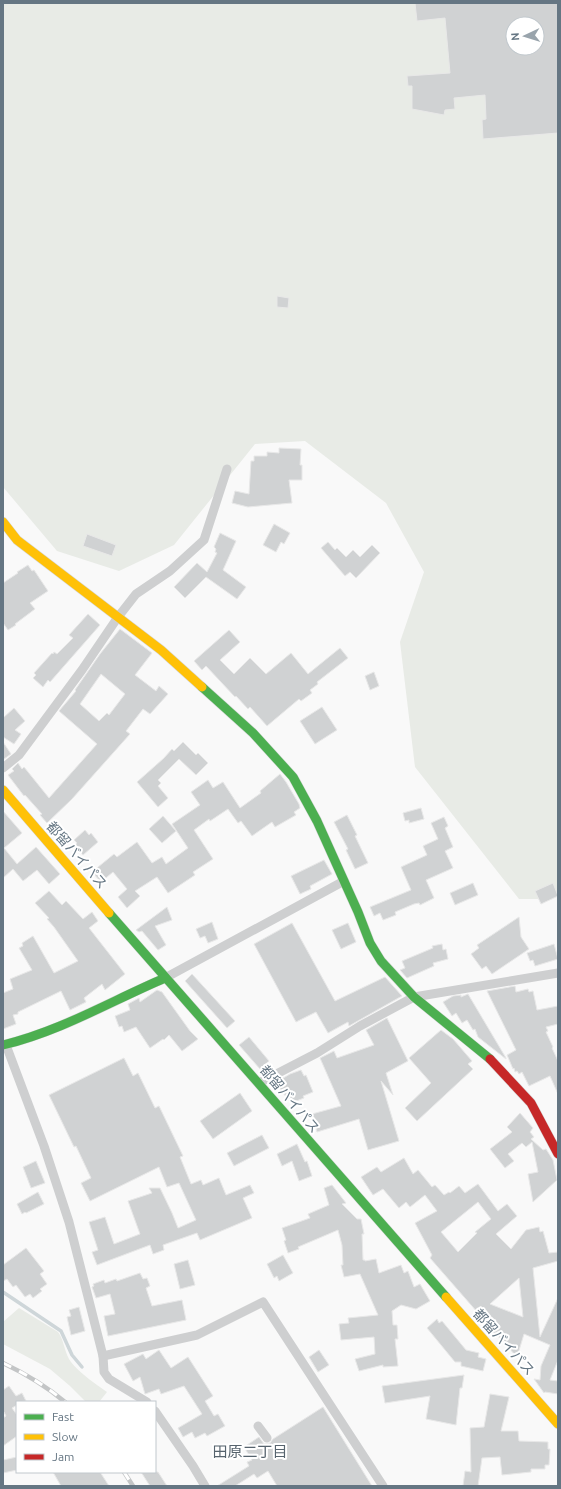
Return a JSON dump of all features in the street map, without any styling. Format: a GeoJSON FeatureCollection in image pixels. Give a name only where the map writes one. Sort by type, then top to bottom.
{"type":"FeatureCollection","features":[{"type":"Feature","properties":{"kind":"main road"},"geometry":{"type":"LineString","coordinates":[[3,522],[17,540],[161,650],[253,733],[293,777],[317,821],[358,912],[370,943],[381,961],[414,997],[492,1060],[531,1103],[558,1154]]}},
{"type":"Feature","properties":{"kind":"main road","name":"都留バイパス"},"geometry":{"type":"LineString","coordinates":[[3,790],[165,978],[260,1083],[319,1154],[445,1298],[558,1424]]}},
{"type":"Feature","properties":{"kind":"main road"},"geometry":{"type":"LineString","coordinates":[[4,1045],[57,1029],[165,978]]}},
{"type":"Feature","properties":{"kind":"street"},"geometry":{"type":"LineString","coordinates":[[3,768],[19,755],[136,594],[170,571],[204,540],[227,469]]}},
{"type":"Feature","properties":{"kind":"street"},"geometry":{"type":"LineString","coordinates":[[165,978],[344,880]]}},
{"type":"Feature","properties":{"kind":"street"},"geometry":{"type":"LineString","coordinates":[[260,1083],[317,1053],[360,1026],[414,997],[558,973]]}},
{"type":"Feature","properties":{"kind":"street"},"geometry":{"type":"LineString","coordinates":[[4,1045],[44,1146],[69,1222],[103,1356],[104,1372],[109,1378],[145,1401]]}},
{"type":"Feature","properties":{"kind":"street"},"geometry":{"type":"LineString","coordinates":[[103,1356],[197,1335],[263,1302],[383,1486]]}},
{"type":"Feature","properties":{"kind":"street"},"geometry":{"type":"LineString","coordinates":[[156,1412],[205,1486]]}},
{"type":"Feature","properties":{"kind":"street"},"geometry":{"type":"LineString","coordinates":[[258,1426],[267,1438]]}},
{"type":"Feature","properties":{"kind":"shaded area"},"geometry":{"type":"Polygon","coordinates":[[[3,3],[558,3],[558,895],[550,899],[519,899],[415,767],[400,642],[424,572],[386,503],[305,441],[255,444],[174,545],[119,571],[57,551],[3,487],[3,3]]]}},
{"type":"Feature","properties":{"kind":"shaded area"},"geometry":{"type":"Polygon","coordinates":[[[19,1308],[58,1332],[62,1338],[67,1356],[72,1364],[86,1377],[107,1392],[100,1401],[85,1401],[50,1369],[3,1344],[3,1322],[19,1308]]]}},
{"type":"Feature","properties":{"kind":"building"},"geometry":{"type":"Polygon","coordinates":[[[415,3],[558,3],[558,133],[483,139],[482,120],[486,119],[485,95],[454,98],[455,109],[445,110],[444,115],[412,109],[412,86],[408,86],[407,76],[450,73],[445,18],[417,21],[415,3]]]}},
{"type":"Feature","properties":{"kind":"building"},"geometry":{"type":"Polygon","coordinates":[[[277,296],[289,298],[288,308],[277,307],[277,296]]]}},
{"type":"Feature","properties":{"kind":"building"},"geometry":{"type":"Polygon","coordinates":[[[279,448],[301,449],[300,465],[302,465],[302,480],[289,480],[292,503],[248,507],[232,503],[235,491],[249,494],[251,461],[254,461],[254,456],[267,456],[267,452],[279,453],[279,448]]]}},
{"type":"Feature","properties":{"kind":"building"},"geometry":{"type":"Polygon","coordinates":[[[274,524],[290,533],[284,544],[281,542],[276,552],[263,545],[274,524]]]}},
{"type":"Feature","properties":{"kind":"building"},"geometry":{"type":"Polygon","coordinates":[[[220,533],[236,541],[223,570],[246,587],[237,599],[206,577],[185,598],[174,587],[197,563],[207,572],[217,553],[215,552],[216,549],[214,547],[220,533]]]}},
{"type":"Feature","properties":{"kind":"building"},"geometry":{"type":"Polygon","coordinates":[[[87,534],[116,545],[112,556],[83,546],[87,534]]]}},
{"type":"Feature","properties":{"kind":"building"},"geometry":{"type":"Polygon","coordinates":[[[328,542],[335,550],[337,548],[346,557],[353,550],[360,557],[372,545],[380,553],[356,578],[350,572],[345,576],[321,548],[328,542]]]}},
{"type":"Feature","properties":{"kind":"building"},"geometry":{"type":"Polygon","coordinates":[[[28,565],[32,571],[34,570],[48,591],[30,603],[35,609],[8,630],[3,623],[3,583],[28,565]]]}},
{"type":"Feature","properties":{"kind":"building"},"geometry":{"type":"Polygon","coordinates":[[[88,614],[100,625],[50,682],[48,680],[43,687],[33,678],[36,675],[34,673],[52,653],[53,654],[54,652],[57,654],[73,638],[69,635],[88,614]]]}},
{"type":"Feature","properties":{"kind":"building"},"geometry":{"type":"Polygon","coordinates":[[[120,629],[152,653],[135,675],[156,691],[159,686],[168,694],[150,714],[143,709],[126,731],[130,734],[72,799],[47,823],[40,815],[42,814],[25,795],[24,796],[8,775],[14,771],[12,769],[18,763],[22,769],[24,767],[49,798],[97,744],[59,711],[76,691],[75,690],[100,654],[120,629]],[[101,674],[80,704],[99,721],[107,713],[109,715],[125,694],[101,674]]]}},
{"type":"Feature","properties":{"kind":"building"},"geometry":{"type":"Polygon","coordinates":[[[229,630],[240,642],[220,660],[234,674],[250,658],[266,674],[291,653],[308,674],[340,648],[348,658],[317,682],[318,684],[310,690],[312,693],[301,701],[299,699],[267,726],[250,707],[248,709],[236,696],[235,697],[206,666],[202,670],[194,661],[229,630]]]}},
{"type":"Feature","properties":{"kind":"building"},"geometry":{"type":"Polygon","coordinates":[[[374,672],[379,686],[370,690],[365,676],[374,672]]]}},
{"type":"Feature","properties":{"kind":"building"},"geometry":{"type":"Polygon","coordinates":[[[322,707],[337,730],[315,744],[300,721],[322,707]]]}},
{"type":"Feature","properties":{"kind":"building"},"geometry":{"type":"Polygon","coordinates":[[[14,708],[25,721],[15,730],[21,734],[14,744],[3,737],[3,718],[14,708]]]}},
{"type":"Feature","properties":{"kind":"building"},"geometry":{"type":"Polygon","coordinates":[[[3,742],[11,754],[4,759],[3,758],[3,742]]]}},
{"type":"Feature","properties":{"kind":"building"},"geometry":{"type":"Polygon","coordinates":[[[183,742],[196,755],[198,753],[208,763],[196,775],[179,759],[158,780],[161,783],[158,786],[168,798],[158,807],[137,782],[172,749],[174,751],[183,742]]]}},
{"type":"Feature","properties":{"kind":"building"},"geometry":{"type":"Polygon","coordinates":[[[280,774],[299,804],[300,808],[294,812],[296,815],[275,827],[272,822],[252,836],[241,821],[238,823],[228,809],[210,821],[209,819],[194,830],[213,859],[193,872],[195,875],[168,893],[157,877],[135,891],[140,896],[127,908],[118,897],[127,889],[113,872],[101,882],[92,872],[114,854],[117,857],[137,842],[152,863],[162,857],[166,864],[188,848],[172,824],[200,805],[191,792],[208,780],[213,788],[223,782],[240,808],[261,793],[260,791],[280,774]]]}},
{"type":"Feature","properties":{"kind":"building"},"geometry":{"type":"Polygon","coordinates":[[[421,808],[424,819],[409,823],[409,820],[405,821],[403,813],[421,808]]]}},
{"type":"Feature","properties":{"kind":"building"},"geometry":{"type":"Polygon","coordinates":[[[3,811],[22,833],[4,848],[17,864],[36,847],[60,874],[49,884],[37,870],[23,881],[13,869],[3,878],[3,811]]]}},
{"type":"Feature","properties":{"kind":"building"},"geometry":{"type":"Polygon","coordinates":[[[347,815],[368,863],[355,869],[346,850],[348,849],[334,822],[347,815]]]}},
{"type":"Feature","properties":{"kind":"building"},"geometry":{"type":"Polygon","coordinates":[[[163,816],[176,831],[162,843],[149,829],[163,816]]]}},
{"type":"Feature","properties":{"kind":"building"},"geometry":{"type":"Polygon","coordinates":[[[444,817],[448,826],[445,828],[453,847],[445,851],[453,868],[426,880],[434,898],[420,905],[419,903],[414,904],[395,912],[396,915],[383,920],[380,913],[374,916],[370,907],[411,890],[401,867],[427,855],[423,846],[438,839],[431,823],[444,817]]]}},
{"type":"Feature","properties":{"kind":"building"},"geometry":{"type":"Polygon","coordinates":[[[85,830],[89,835],[91,833],[98,842],[83,855],[74,845],[77,843],[74,840],[85,830]]]}},
{"type":"Feature","properties":{"kind":"building"},"geometry":{"type":"Polygon","coordinates":[[[324,860],[332,874],[310,886],[311,889],[300,894],[291,876],[324,860]]]}},
{"type":"Feature","properties":{"kind":"building"},"geometry":{"type":"Polygon","coordinates":[[[473,883],[478,895],[455,905],[450,893],[473,883]]]}},
{"type":"Feature","properties":{"kind":"building"},"geometry":{"type":"Polygon","coordinates":[[[553,883],[558,896],[541,904],[535,891],[553,883]]]}},
{"type":"Feature","properties":{"kind":"building"},"geometry":{"type":"Polygon","coordinates":[[[49,891],[62,905],[66,901],[83,919],[92,912],[98,921],[89,928],[125,974],[105,990],[102,984],[84,998],[86,1002],[70,1010],[61,991],[18,1012],[18,1014],[13,1015],[16,1024],[3,1029],[3,993],[13,989],[10,979],[32,970],[19,948],[23,946],[22,943],[33,936],[54,973],[78,961],[47,919],[49,918],[35,903],[49,891]]]}},
{"type":"Feature","properties":{"kind":"building"},"geometry":{"type":"Polygon","coordinates":[[[167,907],[172,920],[155,926],[166,945],[158,950],[142,931],[139,932],[136,930],[167,907]]]}},
{"type":"Feature","properties":{"kind":"building"},"geometry":{"type":"Polygon","coordinates":[[[519,917],[521,937],[529,949],[492,974],[486,966],[482,969],[471,954],[479,948],[477,945],[519,917]]]}},
{"type":"Feature","properties":{"kind":"building"},"geometry":{"type":"Polygon","coordinates":[[[212,922],[218,939],[208,943],[205,936],[200,938],[196,929],[212,922]]]}},
{"type":"Feature","properties":{"kind":"building"},"geometry":{"type":"Polygon","coordinates":[[[292,923],[335,1001],[385,977],[402,996],[349,1026],[348,1022],[328,1033],[316,1012],[296,1022],[254,944],[292,923]]]}},
{"type":"Feature","properties":{"kind":"building"},"geometry":{"type":"Polygon","coordinates":[[[348,923],[356,942],[341,949],[332,930],[348,923]]]}},
{"type":"Feature","properties":{"kind":"building"},"geometry":{"type":"Polygon","coordinates":[[[442,944],[443,950],[446,949],[448,959],[433,963],[434,966],[407,978],[400,970],[405,968],[402,961],[433,948],[432,946],[442,944]]]}},
{"type":"Feature","properties":{"kind":"building"},"geometry":{"type":"Polygon","coordinates":[[[554,944],[558,959],[535,966],[533,960],[530,961],[527,953],[554,944]]]}},
{"type":"Feature","properties":{"kind":"building"},"geometry":{"type":"Polygon","coordinates":[[[192,974],[235,1021],[227,1028],[185,981],[192,974]]]}},
{"type":"Feature","properties":{"kind":"building"},"geometry":{"type":"Polygon","coordinates":[[[515,986],[516,992],[528,989],[529,992],[533,991],[537,1010],[558,1006],[558,1024],[546,1027],[548,1031],[546,1032],[558,1061],[558,1094],[550,1076],[529,1086],[522,1072],[519,1074],[517,1071],[515,1072],[507,1055],[516,1050],[487,991],[515,986]]]}},
{"type":"Feature","properties":{"kind":"building"},"geometry":{"type":"Polygon","coordinates":[[[157,990],[162,992],[190,1031],[198,1039],[182,1051],[169,1035],[164,1040],[163,1039],[150,1048],[136,1027],[124,1032],[122,1026],[119,1027],[115,1016],[130,1010],[128,1004],[139,998],[140,1002],[157,990]]]}},
{"type":"Feature","properties":{"kind":"building"},"geometry":{"type":"Polygon","coordinates":[[[468,994],[506,1059],[478,1037],[475,1029],[473,1030],[467,1020],[462,1023],[456,1013],[452,1016],[443,1002],[453,996],[461,995],[461,997],[468,994]]]}},
{"type":"Feature","properties":{"kind":"building"},"geometry":{"type":"Polygon","coordinates":[[[387,1018],[408,1061],[386,1073],[393,1095],[381,1081],[399,1141],[368,1150],[359,1119],[317,1132],[312,1114],[341,1106],[320,1058],[334,1051],[337,1058],[374,1045],[366,1030],[387,1018]]]}},
{"type":"Feature","properties":{"kind":"building"},"geometry":{"type":"Polygon","coordinates":[[[441,1030],[453,1039],[472,1061],[468,1064],[473,1069],[417,1121],[405,1108],[431,1083],[409,1058],[441,1030]]]}},
{"type":"Feature","properties":{"kind":"building"},"geometry":{"type":"Polygon","coordinates":[[[249,1037],[269,1061],[260,1069],[239,1045],[249,1037]]]}},
{"type":"Feature","properties":{"kind":"building"},"geometry":{"type":"Polygon","coordinates":[[[124,1058],[133,1076],[138,1073],[155,1108],[159,1106],[183,1156],[180,1157],[191,1184],[201,1180],[203,1185],[219,1178],[226,1195],[250,1185],[254,1193],[243,1198],[252,1218],[200,1240],[197,1233],[163,1245],[164,1250],[153,1254],[150,1245],[97,1265],[92,1252],[98,1250],[89,1222],[105,1217],[114,1244],[140,1234],[128,1201],[152,1193],[149,1188],[160,1188],[178,1228],[196,1220],[179,1183],[167,1187],[159,1167],[90,1201],[81,1183],[91,1178],[49,1095],[124,1058]]]}},
{"type":"Feature","properties":{"kind":"building"},"geometry":{"type":"Polygon","coordinates":[[[301,1070],[304,1076],[306,1075],[313,1092],[303,1096],[304,1098],[291,1103],[275,1083],[290,1074],[301,1070]]]}},
{"type":"Feature","properties":{"kind":"building"},"geometry":{"type":"Polygon","coordinates":[[[240,1093],[252,1111],[213,1139],[200,1121],[240,1093]]]}},
{"type":"Feature","properties":{"kind":"building"},"geometry":{"type":"Polygon","coordinates":[[[520,1113],[533,1128],[530,1132],[534,1137],[531,1139],[543,1150],[546,1149],[553,1160],[557,1180],[533,1202],[528,1174],[538,1172],[532,1142],[526,1147],[522,1143],[508,1154],[514,1161],[505,1168],[490,1149],[512,1132],[507,1127],[520,1113]]]}},
{"type":"Feature","properties":{"kind":"building"},"geometry":{"type":"Polygon","coordinates":[[[262,1135],[269,1148],[234,1166],[227,1153],[262,1135]]]}},
{"type":"Feature","properties":{"kind":"building"},"geometry":{"type":"Polygon","coordinates":[[[297,1144],[305,1162],[307,1161],[312,1176],[299,1181],[292,1161],[282,1166],[277,1154],[297,1144]]]}},
{"type":"Feature","properties":{"kind":"building"},"geometry":{"type":"Polygon","coordinates":[[[404,1158],[413,1174],[418,1170],[432,1187],[435,1185],[444,1195],[449,1192],[450,1193],[459,1186],[465,1193],[478,1184],[498,1211],[507,1204],[517,1216],[496,1234],[511,1249],[526,1230],[539,1227],[540,1232],[543,1231],[549,1253],[558,1252],[558,1261],[533,1268],[540,1337],[558,1298],[558,1360],[550,1380],[558,1381],[558,1394],[544,1393],[534,1379],[540,1380],[541,1366],[550,1345],[524,1334],[517,1357],[496,1334],[494,1335],[485,1321],[430,1258],[432,1255],[415,1223],[437,1211],[425,1195],[410,1207],[406,1202],[399,1208],[383,1189],[373,1195],[361,1177],[377,1167],[381,1172],[404,1158]],[[478,1202],[441,1232],[458,1252],[477,1233],[475,1232],[491,1219],[478,1202]],[[519,1278],[490,1304],[523,1317],[519,1278]]]}},
{"type":"Feature","properties":{"kind":"building"},"geometry":{"type":"Polygon","coordinates":[[[36,1161],[45,1183],[31,1188],[23,1167],[36,1161]]]}},
{"type":"Feature","properties":{"kind":"building"},"geometry":{"type":"Polygon","coordinates":[[[332,1185],[346,1203],[342,1204],[357,1219],[361,1219],[364,1234],[362,1234],[363,1260],[376,1259],[379,1273],[401,1265],[404,1273],[408,1271],[414,1287],[420,1284],[430,1301],[416,1309],[401,1305],[392,1311],[393,1325],[397,1325],[398,1339],[395,1339],[398,1366],[383,1367],[383,1365],[359,1371],[355,1359],[375,1354],[374,1337],[341,1340],[339,1324],[349,1323],[348,1318],[378,1315],[360,1274],[344,1277],[341,1265],[343,1265],[342,1245],[338,1230],[298,1247],[299,1249],[288,1253],[282,1228],[310,1218],[308,1214],[329,1205],[324,1188],[332,1185]]]}},
{"type":"Feature","properties":{"kind":"building"},"geometry":{"type":"Polygon","coordinates":[[[38,1192],[44,1204],[22,1214],[17,1204],[38,1192]]]}},
{"type":"Feature","properties":{"kind":"building"},"geometry":{"type":"Polygon","coordinates":[[[26,1248],[44,1271],[40,1274],[47,1284],[40,1289],[42,1291],[33,1298],[30,1294],[25,1297],[16,1285],[13,1287],[7,1279],[3,1281],[3,1265],[26,1248]]]}},
{"type":"Feature","properties":{"kind":"building"},"geometry":{"type":"Polygon","coordinates":[[[283,1255],[293,1273],[279,1281],[277,1276],[274,1278],[267,1264],[283,1255]]]}},
{"type":"Feature","properties":{"kind":"building"},"geometry":{"type":"Polygon","coordinates":[[[188,1260],[195,1285],[180,1289],[174,1264],[188,1260]]]}},
{"type":"Feature","properties":{"kind":"building"},"geometry":{"type":"Polygon","coordinates":[[[140,1273],[143,1279],[147,1278],[150,1286],[146,1288],[152,1306],[182,1300],[186,1320],[108,1336],[104,1316],[115,1314],[110,1294],[96,1298],[92,1287],[94,1286],[93,1284],[104,1280],[105,1283],[116,1279],[117,1281],[140,1273]]]}},
{"type":"Feature","properties":{"kind":"building"},"geometry":{"type":"Polygon","coordinates":[[[79,1307],[85,1331],[71,1335],[67,1317],[71,1316],[69,1310],[79,1307]]]}},
{"type":"Feature","properties":{"kind":"building"},"geometry":{"type":"Polygon","coordinates":[[[437,1319],[439,1323],[442,1321],[466,1350],[479,1353],[478,1357],[486,1359],[483,1371],[461,1366],[461,1362],[455,1362],[427,1328],[437,1319]]]}},
{"type":"Feature","properties":{"kind":"building"},"geometry":{"type":"Polygon","coordinates":[[[159,1350],[171,1368],[188,1357],[213,1396],[205,1401],[214,1416],[218,1414],[225,1426],[207,1436],[205,1433],[195,1438],[192,1432],[183,1437],[178,1428],[202,1414],[184,1386],[161,1394],[159,1389],[145,1394],[140,1377],[133,1381],[124,1364],[143,1354],[146,1359],[159,1350]]]}},
{"type":"Feature","properties":{"kind":"building"},"geometry":{"type":"Polygon","coordinates":[[[319,1350],[329,1365],[318,1372],[309,1357],[319,1350]]]}},
{"type":"Feature","properties":{"kind":"building"},"geometry":{"type":"Polygon","coordinates":[[[464,1375],[462,1388],[460,1388],[456,1425],[426,1419],[430,1396],[385,1403],[382,1386],[464,1375]]]}},
{"type":"Feature","properties":{"kind":"building"},"geometry":{"type":"Polygon","coordinates":[[[9,1386],[16,1396],[22,1393],[26,1401],[16,1401],[16,1406],[12,1408],[16,1414],[16,1437],[3,1446],[3,1418],[6,1416],[3,1412],[3,1390],[9,1386]]]}},
{"type":"Feature","properties":{"kind":"building"},"geometry":{"type":"Polygon","coordinates":[[[490,1394],[509,1397],[501,1431],[518,1431],[519,1441],[548,1442],[548,1449],[550,1449],[549,1465],[545,1465],[545,1469],[531,1469],[531,1472],[502,1475],[500,1457],[482,1458],[478,1486],[463,1486],[465,1471],[471,1472],[470,1428],[484,1427],[490,1394]]]}},
{"type":"Feature","properties":{"kind":"building"},"geometry":{"type":"Polygon","coordinates":[[[323,1407],[372,1486],[277,1486],[268,1471],[257,1478],[254,1474],[235,1486],[217,1486],[249,1466],[247,1462],[252,1460],[244,1447],[259,1437],[264,1444],[270,1443],[273,1439],[323,1407]]]}},
{"type":"Feature","properties":{"kind":"building"},"geometry":{"type":"Polygon","coordinates":[[[16,1457],[16,1470],[3,1473],[3,1460],[16,1457]]]}},
{"type":"Feature","properties":{"kind":"building"},"geometry":{"type":"Polygon","coordinates":[[[158,1472],[167,1486],[150,1486],[142,1473],[158,1472]]]}},
{"type":"Feature","properties":{"kind":"building"},"geometry":{"type":"Polygon","coordinates":[[[54,1473],[101,1473],[109,1486],[61,1486],[54,1473]]]}},
{"type":"Feature","properties":{"kind":"waterway"},"geometry":{"type":"LineString","coordinates":[[3,1292],[61,1331],[72,1355],[82,1367]]}},
{"type":"Feature","properties":{"kind":"railway"},"geometry":{"type":"LineString","coordinates":[[3,1363],[36,1381],[64,1401]]}},
{"type":"Feature","properties":{"kind":"railway"},"geometry":{"type":"LineString","coordinates":[[125,1473],[133,1486]]}},
{"type":"Feature","properties":{"kind":"traffic: fast"},"geometry":{"type":"LineString","coordinates":[[202,687],[253,733],[293,777],[317,821],[358,912],[370,943],[381,961],[414,997],[490,1059]]}},
{"type":"Feature","properties":{"kind":"traffic: fast"},"geometry":{"type":"LineString","coordinates":[[109,913],[446,1297]]}},
{"type":"Feature","properties":{"kind":"traffic: fast"},"geometry":{"type":"LineString","coordinates":[[3,1045],[66,1024],[165,978]]}},
{"type":"Feature","properties":{"kind":"traffic: slow"},"geometry":{"type":"LineString","coordinates":[[3,522],[17,540],[161,650],[202,687]]}},
{"type":"Feature","properties":{"kind":"traffic: slow"},"geometry":{"type":"LineString","coordinates":[[3,790],[109,913]]}},
{"type":"Feature","properties":{"kind":"traffic: slow"},"geometry":{"type":"LineString","coordinates":[[446,1297],[558,1424]]}},
{"type":"Feature","properties":{"kind":"traffic: jam"},"geometry":{"type":"LineString","coordinates":[[490,1059],[531,1103],[558,1154]]}},
{"type":"Feature","properties":{"kind":"district","name":"田原二丁目"},"geometry":{"type":"Point","coordinates":[250,1451]}}]}
